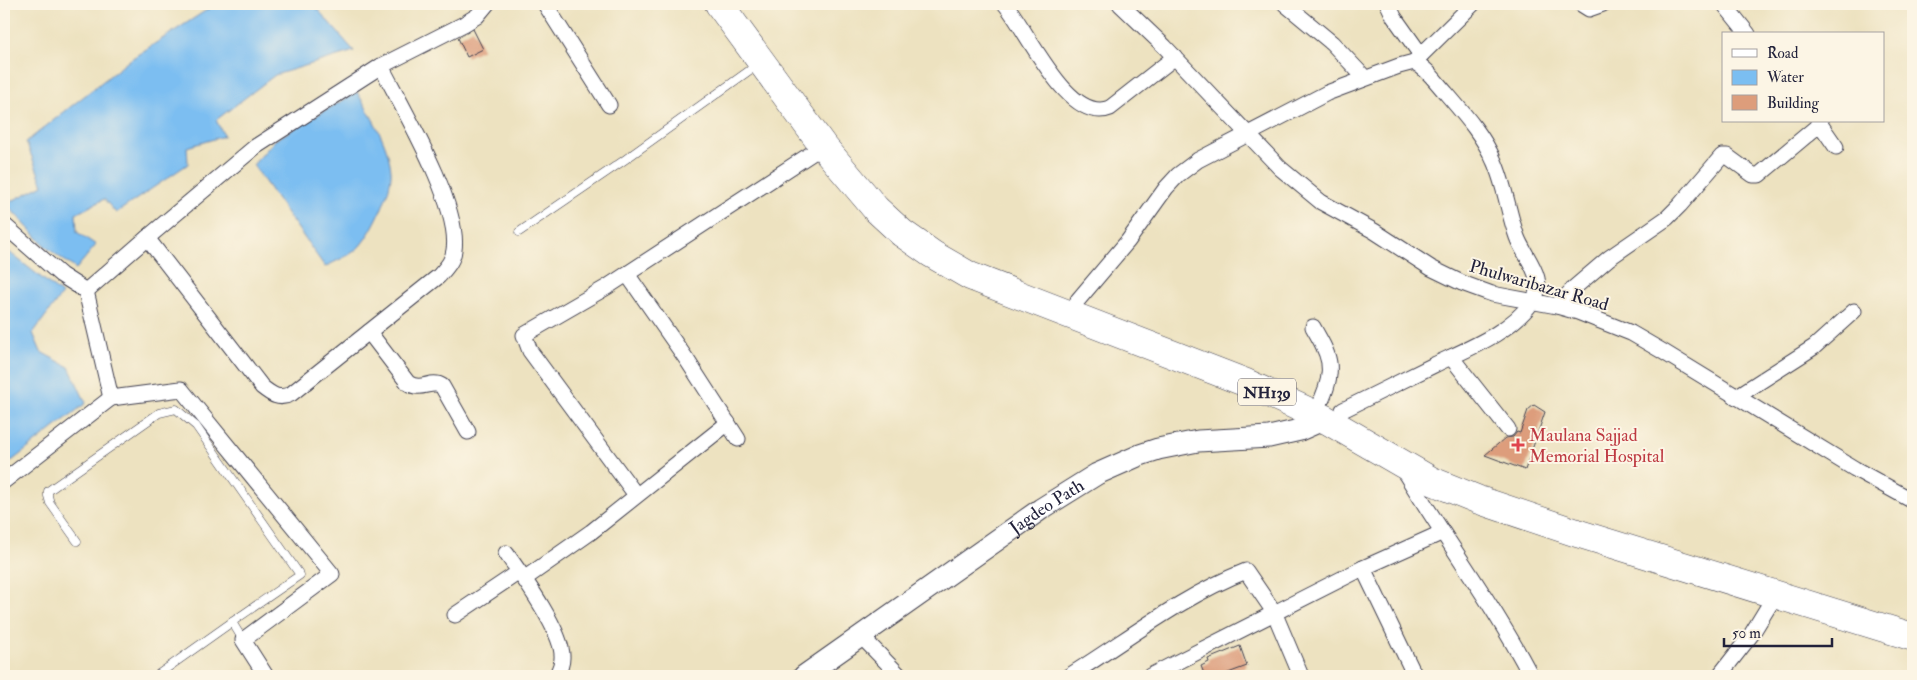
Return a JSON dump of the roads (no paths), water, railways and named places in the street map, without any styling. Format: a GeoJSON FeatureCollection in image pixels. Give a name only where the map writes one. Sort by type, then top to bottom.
{"type":"FeatureCollection","features":[{"type":"Feature","properties":{"kind":"highway","name":"NH139"},"geometry":{"type":"LineString","coordinates":[[719,4],[763,61],[823,146],[876,209],[902,233],[932,254],[978,279],[1122,325]]}},
{"type":"Feature","properties":{"kind":"highway","name":"NH139"},"geometry":{"type":"LineString","coordinates":[[739,4],[865,172],[887,198],[912,220],[940,240],[977,262],[1078,300],[1122,325],[1244,382],[1330,409],[1438,466],[1484,485],[1521,506],[1580,534],[1776,594],[1834,618],[1913,637]]}},
{"type":"Feature","properties":{"kind":"highway","name":"NH139"},"geometry":{"type":"LineString","coordinates":[[1330,409],[1397,461],[1432,480],[1479,500],[1521,506],[1913,622]]}},
{"type":"Feature","properties":{"kind":"main road","name":"Jagdeo Path"},"geometry":{"type":"LineString","coordinates":[[804,676],[1041,509],[1097,474],[1158,449],[1198,441],[1269,437],[1300,430],[1330,409]]}},
{"type":"Feature","properties":{"kind":"street"},"geometry":{"type":"LineString","coordinates":[[86,291],[255,147],[381,66],[464,24],[476,16],[488,4]]}},
{"type":"Feature","properties":{"kind":"street"},"geometry":{"type":"LineString","coordinates":[[545,4],[609,105]]}},
{"type":"Feature","properties":{"kind":"street"},"geometry":{"type":"LineString","coordinates":[[1005,4],[1016,18],[1031,46],[1061,85],[1085,107],[1094,111],[1110,108],[1175,57]]}},
{"type":"Feature","properties":{"kind":"street","name":"Phulwaribazar Road"},"geometry":{"type":"LineString","coordinates":[[1120,4],[1175,57],[1280,168],[1321,202],[1374,231],[1431,268],[1477,289],[1492,294],[1557,306],[1600,320],[1631,333],[1855,469],[1911,495]]}},
{"type":"Feature","properties":{"kind":"street"},"geometry":{"type":"LineString","coordinates":[[1285,4],[1332,43],[1365,78]]}},
{"type":"Feature","properties":{"kind":"street"},"geometry":{"type":"LineString","coordinates":[[1313,327],[1325,350],[1330,368],[1330,409],[1451,357],[1493,335],[1510,323],[1533,301],[1538,290],[1535,270],[1518,239],[1494,160],[1478,132],[1417,59],[1388,4]]}},
{"type":"Feature","properties":{"kind":"street"},"geometry":{"type":"LineString","coordinates":[[1078,300],[1128,241],[1156,201],[1178,175],[1210,153],[1327,93],[1417,59],[1473,4]]}},
{"type":"Feature","properties":{"kind":"street"},"geometry":{"type":"LineString","coordinates":[[1581,4],[1589,9],[1603,4]]}},
{"type":"Feature","properties":{"kind":"street"},"geometry":{"type":"LineString","coordinates":[[1724,4],[1746,32]]}},
{"type":"Feature","properties":{"kind":"street"},"geometry":{"type":"LineString","coordinates":[[147,238],[248,372],[262,387],[276,397],[291,394],[439,276],[449,264],[454,251],[452,220],[442,190],[381,66]]}},
{"type":"Feature","properties":{"kind":"street"},"geometry":{"type":"LineString","coordinates":[[1557,306],[1580,282],[1609,258],[1667,218],[1722,156],[1727,156],[1753,175],[1759,175],[1819,123],[1836,147]]}},
{"type":"Feature","properties":{"kind":"street"},"geometry":{"type":"LineString","coordinates":[[636,496],[530,351],[524,335],[627,274],[823,146]]}},
{"type":"Feature","properties":{"kind":"street"},"geometry":{"type":"LineString","coordinates":[[4,225],[61,275],[86,291],[111,398]]}},
{"type":"Feature","properties":{"kind":"street"},"geometry":{"type":"LineString","coordinates":[[627,274],[738,439]]}},
{"type":"Feature","properties":{"kind":"street"},"geometry":{"type":"LineString","coordinates":[[1736,397],[1814,347],[1854,311]]}},
{"type":"Feature","properties":{"kind":"street"},"geometry":{"type":"LineString","coordinates":[[369,332],[408,383],[417,387],[435,383],[442,386],[468,432]]}},
{"type":"Feature","properties":{"kind":"street"},"geometry":{"type":"LineString","coordinates":[[1451,357],[1508,429]]}},
{"type":"Feature","properties":{"kind":"street"},"geometry":{"type":"LineString","coordinates":[[4,481],[111,398],[181,389],[332,574],[243,640],[266,676]]}},
{"type":"Feature","properties":{"kind":"street"},"geometry":{"type":"LineString","coordinates":[[455,614],[591,532],[728,423]]}},
{"type":"Feature","properties":{"kind":"street"},"geometry":{"type":"LineString","coordinates":[[1397,461],[1441,533],[1489,602],[1530,676]]}},
{"type":"Feature","properties":{"kind":"street"},"geometry":{"type":"LineString","coordinates":[[1150,676],[1363,568],[1441,533]]}},
{"type":"Feature","properties":{"kind":"street"},"geometry":{"type":"LineString","coordinates":[[506,553],[552,625],[561,649],[562,658],[556,676]]}},
{"type":"Feature","properties":{"kind":"street"},"geometry":{"type":"LineString","coordinates":[[1363,568],[1415,676]]}},
{"type":"Feature","properties":{"kind":"street"},"geometry":{"type":"LineString","coordinates":[[1069,676],[1179,604],[1228,577],[1246,571],[1274,612],[1301,676]]}},
{"type":"Feature","properties":{"kind":"street"},"geometry":{"type":"LineString","coordinates":[[1720,676],[1751,634],[1776,594]]}},
{"type":"Feature","properties":{"kind":"street"},"geometry":{"type":"LineString","coordinates":[[861,636],[900,676]]}},
{"type":"Feature","properties":{"kind":"lane"},"geometry":{"type":"LineString","coordinates":[[519,232],[616,166],[763,61]]}},
{"type":"Feature","properties":{"kind":"lane"},"geometry":{"type":"LineString","coordinates":[[77,541],[50,503],[48,491],[158,413],[176,409],[196,426],[300,575],[156,676]]}},
{"type":"Feature","properties":{"kind":"lane"},"geometry":{"type":"LineString","coordinates":[[232,622],[243,640]]}},
{"type":"Feature","properties":{"kind":"water"},"geometry":{"type":"Polygon","coordinates":[[[216,4],[313,4],[354,51],[275,75],[216,120],[224,136],[187,147],[188,164],[116,213],[104,199],[76,214],[77,232],[96,245],[76,269],[46,247],[6,204],[43,185],[26,142],[131,59],[216,4]]]}},
{"type":"Feature","properties":{"kind":"water"},"geometry":{"type":"Polygon","coordinates":[[[357,92],[383,139],[391,170],[391,179],[381,211],[364,241],[351,254],[325,267],[253,165],[275,140],[357,92]]]}},
{"type":"Feature","properties":{"kind":"water"},"geometry":{"type":"Polygon","coordinates":[[[4,248],[62,294],[33,333],[41,352],[69,367],[86,403],[4,467],[4,248]]]}},
{"type":"Feature","properties":{"kind":"place","name":"Maulana Sajjad Memorial Hospital"},"geometry":{"type":"Point","coordinates":[1518,445]}}]}
